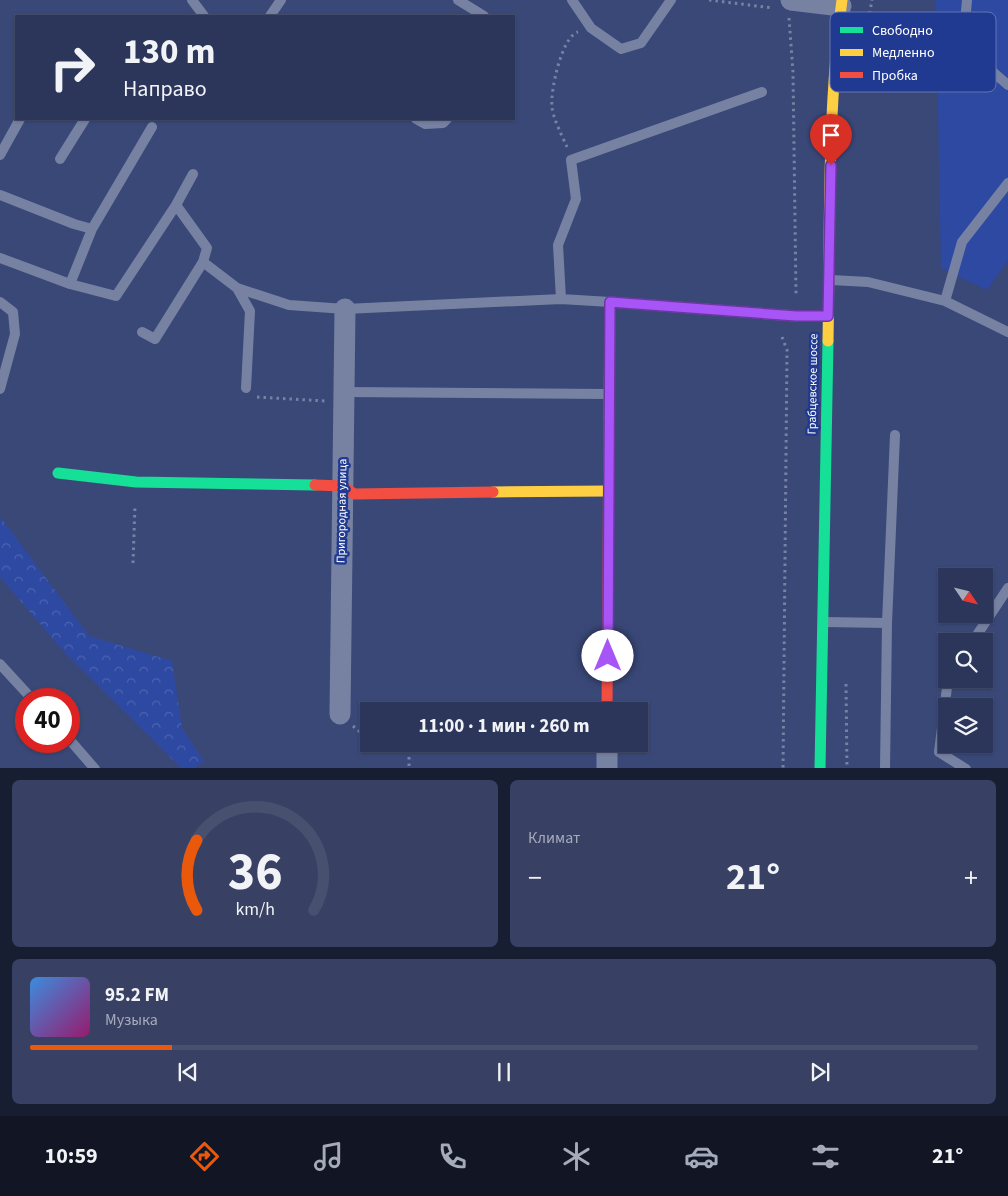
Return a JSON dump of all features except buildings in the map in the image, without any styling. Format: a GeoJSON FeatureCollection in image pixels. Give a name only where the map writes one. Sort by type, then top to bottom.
{"type":"FeatureCollection","features":[{"type":"Feature","properties":{"kind":"street"},"geometry":{"type":"LineString","coordinates":[[786,6],[841,3]]}},
{"type":"Feature","properties":{"kind":"street","name":"Грабцевское шоссе"},"geometry":{"type":"LineString","coordinates":[[820,768],[833,92]]}},
{"type":"Feature","properties":{"kind":"street"},"geometry":{"type":"LineString","coordinates":[[607,702],[610,302],[796,316],[828,316]]}},
{"type":"Feature","properties":{"kind":"street","name":"Пригородная улица"},"geometry":{"type":"LineString","coordinates":[[340,714],[345,309]]}},
{"type":"Feature","properties":{"kind":"street"},"geometry":{"type":"LineString","coordinates":[[58,473],[136,482],[343,486],[354,494],[608,490]]}},
{"type":"Feature","properties":{"kind":"street"},"geometry":{"type":"LineString","coordinates":[[607,752],[607,768]]}},
{"type":"Feature","properties":{"kind":"lane"},"geometry":{"type":"LineString","coordinates":[[192,0],[203,15]]}},
{"type":"Feature","properties":{"kind":"lane"},"geometry":{"type":"LineString","coordinates":[[271,15],[280,0]]}},
{"type":"Feature","properties":{"kind":"lane"},"geometry":{"type":"LineString","coordinates":[[458,0],[482,15]]}},
{"type":"Feature","properties":{"kind":"lane"},"geometry":{"type":"LineString","coordinates":[[572,0],[591,28],[621,49],[641,43],[671,0]]}},
{"type":"Feature","properties":{"kind":"lane"},"geometry":{"type":"LineString","coordinates":[[996,75],[1008,85]]}},
{"type":"Feature","properties":{"kind":"lane"},"geometry":{"type":"LineString","coordinates":[[561,299],[558,245],[576,199],[571,160],[762,92]]}},
{"type":"Feature","properties":{"kind":"lane"},"geometry":{"type":"LineString","coordinates":[[0,155],[19,120]]}},
{"type":"Feature","properties":{"kind":"lane"},"geometry":{"type":"LineString","coordinates":[[60,159],[84,120]]}},
{"type":"Feature","properties":{"kind":"lane"},"geometry":{"type":"LineString","coordinates":[[418,120],[425,124],[443,123],[446,120]]}},
{"type":"Feature","properties":{"kind":"lane"},"geometry":{"type":"LineString","coordinates":[[70,284],[92,229],[152,127]]}},
{"type":"Feature","properties":{"kind":"lane"},"geometry":{"type":"LineString","coordinates":[[0,258],[70,284],[116,296],[176,205],[192,174]]}},
{"type":"Feature","properties":{"kind":"lane"},"geometry":{"type":"LineString","coordinates":[[945,301],[962,242],[1008,182]]}},
{"type":"Feature","properties":{"kind":"lane"},"geometry":{"type":"LineString","coordinates":[[0,195],[74,224],[92,229]]}},
{"type":"Feature","properties":{"kind":"lane"},"geometry":{"type":"LineString","coordinates":[[142,332],[155,339],[203,262],[207,248],[176,205]]}},
{"type":"Feature","properties":{"kind":"lane"},"geometry":{"type":"LineString","coordinates":[[203,262],[236,288],[250,311],[246,388]]}},
{"type":"Feature","properties":{"kind":"lane"},"geometry":{"type":"LineString","coordinates":[[829,280],[868,282],[945,301],[1008,332]]}},
{"type":"Feature","properties":{"kind":"lane"},"geometry":{"type":"LineString","coordinates":[[236,288],[289,305],[345,309],[561,299],[610,302]]}},
{"type":"Feature","properties":{"kind":"lane"},"geometry":{"type":"LineString","coordinates":[[0,302],[13,312],[15,334],[0,389]]}},
{"type":"Feature","properties":{"kind":"lane"},"geometry":{"type":"LineString","coordinates":[[344,397],[609,394]]}},
{"type":"Feature","properties":{"kind":"lane"},"geometry":{"type":"LineString","coordinates":[[885,768],[895,435]]}},
{"type":"Feature","properties":{"kind":"lane"},"geometry":{"type":"LineString","coordinates":[[978,633],[1008,588]]}},
{"type":"Feature","properties":{"kind":"lane"},"geometry":{"type":"LineString","coordinates":[[823,622],[888,623]]}},
{"type":"Feature","properties":{"kind":"lane"},"geometry":{"type":"LineString","coordinates":[[0,664],[22,688]]}},
{"type":"Feature","properties":{"kind":"lane"},"geometry":{"type":"LineString","coordinates":[[947,688],[939,752],[966,768]]}},
{"type":"Feature","properties":{"kind":"lane"},"geometry":{"type":"LineString","coordinates":[[80,751],[95,768]]}},
{"type":"Feature","properties":{"kind":"path"},"geometry":{"type":"LineString","coordinates":[[709,0],[786,6],[793,72],[796,316],[781,334],[787,350],[783,768]]}},
{"type":"Feature","properties":{"kind":"path"},"geometry":{"type":"LineString","coordinates":[[571,160],[552,107],[553,89],[564,46],[574,33],[591,28]]}},
{"type":"Feature","properties":{"kind":"path"},"geometry":{"type":"LineString","coordinates":[[246,388],[253,397],[344,397]]}},
{"type":"Feature","properties":{"kind":"path"},"geometry":{"type":"LineString","coordinates":[[133,562],[136,482]]}},
{"type":"Feature","properties":{"kind":"path"},"geometry":{"type":"LineString","coordinates":[[409,752],[410,768]]}},
{"type":"Feature","properties":{"kind":"green space"},"geometry":{"type":"Polygon","coordinates":[[[936,0],[1008,0],[1008,260],[987,290],[941,268],[938,92],[996,92],[996,12],[936,12],[936,0]]]}},
{"type":"Feature","properties":{"kind":"green space"},"geometry":{"type":"Polygon","coordinates":[[[2,519],[89,636],[172,661],[182,728],[204,762],[194,768],[181,768],[65,653],[0,577],[0,520],[2,519]]]}},
{"type":"Feature","properties":{"kind":"traffic: fast"},"geometry":{"type":"LineString","coordinates":[[609,418],[610,302],[796,316],[827,316]]}},
{"type":"Feature","properties":{"kind":"traffic: fast"},"geometry":{"type":"LineString","coordinates":[[820,768],[828,341]]}},
{"type":"Feature","properties":{"kind":"traffic: fast"},"geometry":{"type":"LineString","coordinates":[[58,473],[136,482],[315,485]]}},
{"type":"Feature","properties":{"kind":"traffic: slow"},"geometry":{"type":"LineString","coordinates":[[841,12],[842,0]]}},
{"type":"Feature","properties":{"kind":"traffic: slow"},"geometry":{"type":"LineString","coordinates":[[828,341],[829,213],[834,92]]}},
{"type":"Feature","properties":{"kind":"traffic: slow"},"geometry":{"type":"LineString","coordinates":[[493,492],[608,491]]}},
{"type":"Feature","properties":{"kind":"traffic: jam"},"geometry":{"type":"LineString","coordinates":[[607,702],[609,418]]}},
{"type":"Feature","properties":{"kind":"traffic: jam"},"geometry":{"type":"LineString","coordinates":[[315,485],[343,486],[354,494],[493,492]]}},
{"type":"Feature","properties":{"kind":"route"},"geometry":{"type":"LineString","coordinates":[[608,656],[610,302],[796,316],[828,316],[831,165]]}}]}
